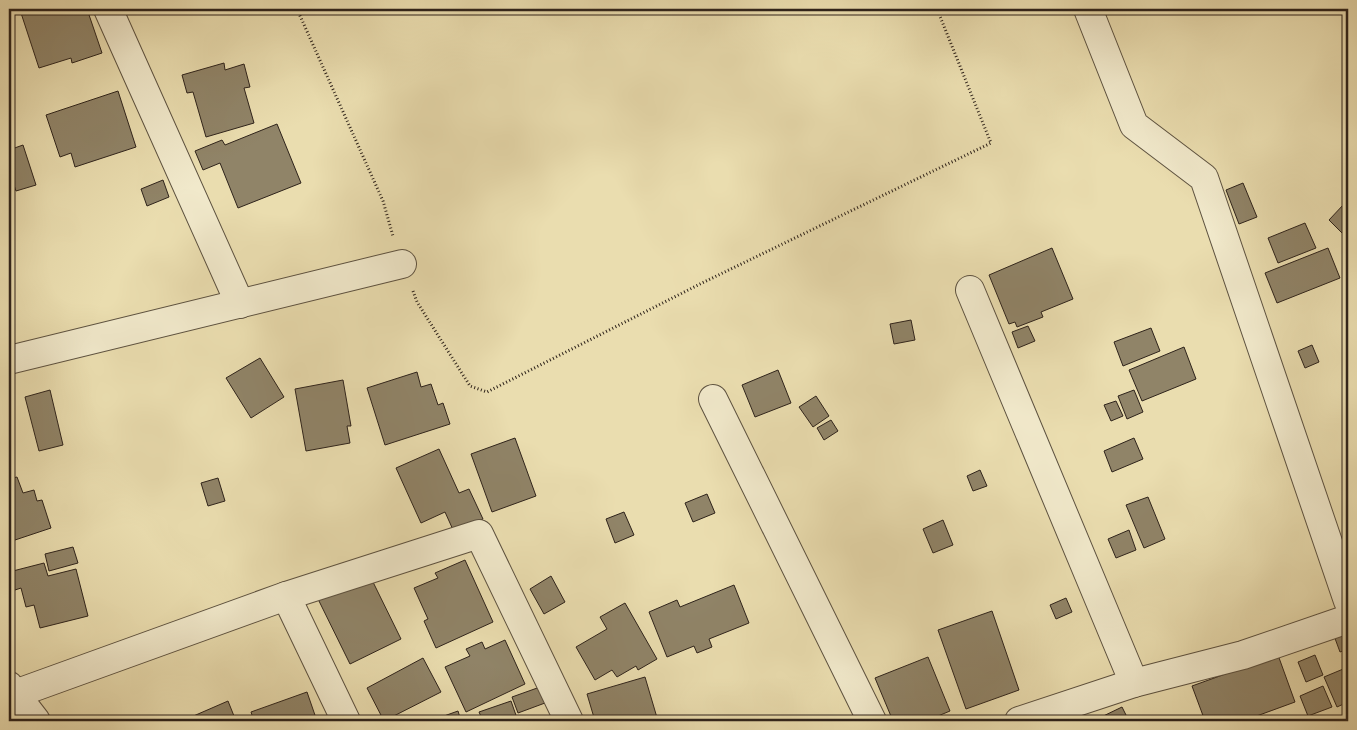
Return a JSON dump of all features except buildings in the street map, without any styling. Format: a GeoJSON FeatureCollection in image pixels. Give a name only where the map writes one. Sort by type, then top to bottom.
{"type":"FeatureCollection","features":[{"type":"Feature","properties":{"kind":"street"},"geometry":{"type":"LineString","coordinates":[[108,9],[240,304]]}},
{"type":"Feature","properties":{"kind":"street"},"geometry":{"type":"LineString","coordinates":[[1088,9],[1134,125],[1204,178],[1348,600]]}},
{"type":"Feature","properties":{"kind":"street"},"geometry":{"type":"LineString","coordinates":[[9,360],[402,264]]}},
{"type":"Feature","properties":{"kind":"street"},"geometry":{"type":"LineString","coordinates":[[970,290],[1134,683]]}},
{"type":"Feature","properties":{"kind":"street"},"geometry":{"type":"LineString","coordinates":[[713,399],[872,721]]}},
{"type":"Feature","properties":{"kind":"street"},"geometry":{"type":"LineString","coordinates":[[36,721],[12,690],[286,596],[479,534],[569,721]]}},
{"type":"Feature","properties":{"kind":"street"},"geometry":{"type":"LineString","coordinates":[[286,596],[346,721]]}},
{"type":"Feature","properties":{"kind":"street"},"geometry":{"type":"LineString","coordinates":[[1019,721],[1134,683],[1243,655],[1348,619]]}},
{"type":"Feature","properties":{"kind":"path"},"geometry":{"type":"LineString","coordinates":[[297,9],[383,201],[402,264],[417,302],[470,386],[488,392],[702,283],[991,143],[937,9]]}}]}
